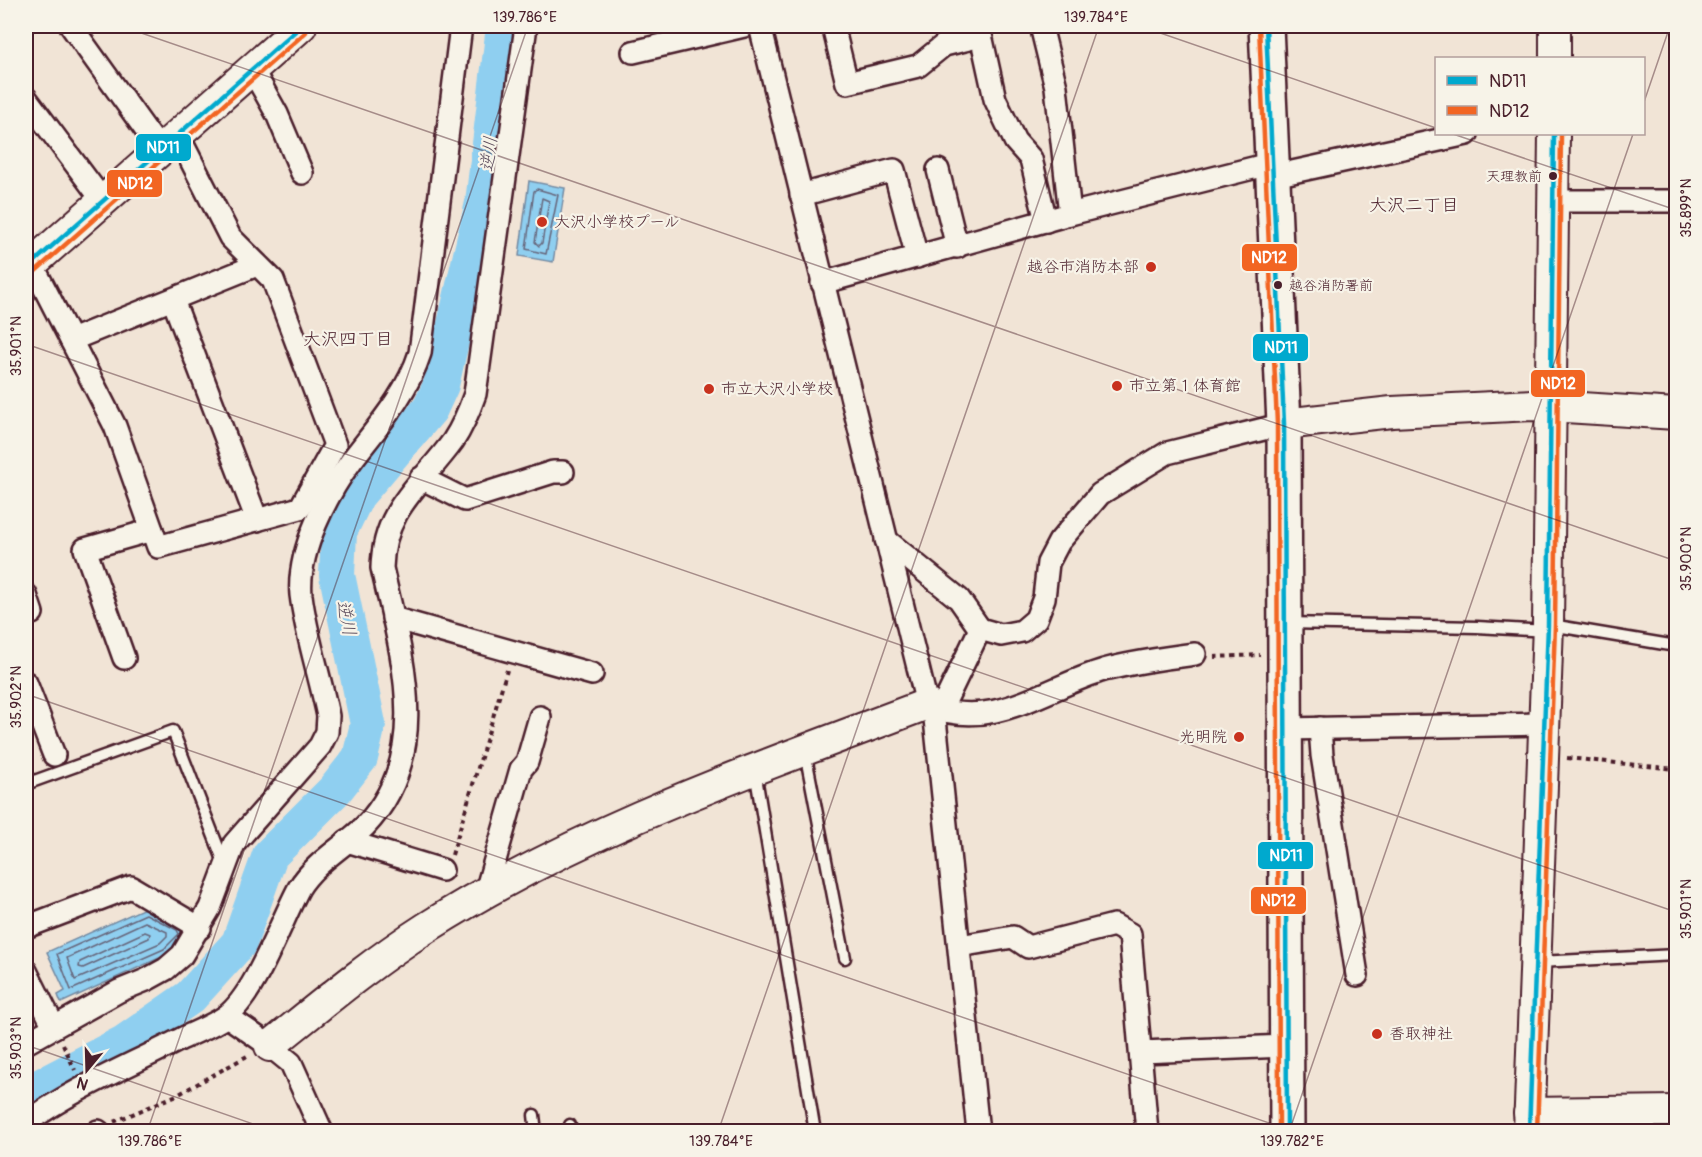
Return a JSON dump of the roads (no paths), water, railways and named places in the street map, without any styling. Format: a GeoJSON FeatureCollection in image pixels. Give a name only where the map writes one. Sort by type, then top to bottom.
{"type":"FeatureCollection","features":[{"type":"Feature","properties":{"kind":"main road"},"geometry":{"type":"LineString","coordinates":[[1266,26],[1284,424],[1287,1131]]}},
{"type":"Feature","properties":{"kind":"street"},"geometry":{"type":"LineString","coordinates":[[71,26],[169,142],[230,237],[273,280],[335,445],[300,508],[158,547],[115,426],[71,340],[29,267],[169,142],[301,26]]}},
{"type":"Feature","properties":{"kind":"street"},"geometry":{"type":"LineString","coordinates":[[26,1042],[58,1033],[166,969],[182,955],[210,908],[234,844],[320,746],[327,732],[328,716],[302,596],[307,552],[319,516],[336,481],[404,392],[420,353],[461,26]]}},
{"type":"Feature","properties":{"kind":"street"},"geometry":{"type":"LineString","coordinates":[[26,1123],[84,1088],[227,1016],[261,968],[300,887],[312,872],[365,826],[387,798],[405,750],[408,709],[382,568],[383,545],[402,502],[453,441],[466,419],[475,394],[526,26]]}},
{"type":"Feature","properties":{"kind":"street"},"geometry":{"type":"LineString","coordinates":[[633,52],[744,26]]}},
{"type":"Feature","properties":{"kind":"street"},"geometry":{"type":"LineString","coordinates":[[760,26],[886,540],[934,707],[978,1131]]}},
{"type":"Feature","properties":{"kind":"street"},"geometry":{"type":"LineString","coordinates":[[833,26],[847,83],[918,66],[944,45],[980,31],[995,99],[1016,141],[1031,159],[1046,221]]}},
{"type":"Feature","properties":{"kind":"street"},"geometry":{"type":"LineString","coordinates":[[1041,26],[1056,87],[1070,214]]}},
{"type":"Feature","properties":{"kind":"street"},"geometry":{"type":"LineString","coordinates":[[1555,26],[1555,57]]}},
{"type":"Feature","properties":{"kind":"street"},"geometry":{"type":"LineString","coordinates":[[252,69],[277,114],[302,172]]}},
{"type":"Feature","properties":{"kind":"street"},"geometry":{"type":"LineString","coordinates":[[26,98],[103,201]]}},
{"type":"Feature","properties":{"kind":"street"},"geometry":{"type":"LineString","coordinates":[[822,283],[1070,214],[1273,170],[1462,135]]}},
{"type":"Feature","properties":{"kind":"street"},"geometry":{"type":"LineString","coordinates":[[1554,135],[1548,628],[1529,1122],[1677,1111]]}},
{"type":"Feature","properties":{"kind":"street"},"geometry":{"type":"LineString","coordinates":[[801,195],[894,170],[917,257]]}},
{"type":"Feature","properties":{"kind":"street"},"geometry":{"type":"LineString","coordinates":[[938,170],[957,247]]}},
{"type":"Feature","properties":{"kind":"street"},"geometry":{"type":"LineString","coordinates":[[1554,201],[1677,201]]}},
{"type":"Feature","properties":{"kind":"street"},"geometry":{"type":"LineString","coordinates":[[71,340],[257,265]]}},
{"type":"Feature","properties":{"kind":"street"},"geometry":{"type":"LineString","coordinates":[[173,300],[257,520]]}},
{"type":"Feature","properties":{"kind":"street"},"geometry":{"type":"LineString","coordinates":[[886,540],[959,599],[980,629],[1001,635],[1022,631],[1036,620],[1044,598],[1047,563],[1059,542],[1100,494],[1167,453],[1284,424],[1392,412],[1552,405],[1677,414]]}},
{"type":"Feature","properties":{"kind":"street"},"geometry":{"type":"LineString","coordinates":[[421,478],[465,500],[553,472],[563,472]]}},
{"type":"Feature","properties":{"kind":"street"},"geometry":{"type":"LineString","coordinates":[[124,658],[84,549],[152,530]]}},
{"type":"Feature","properties":{"kind":"street"},"geometry":{"type":"LineString","coordinates":[[393,618],[592,674]]}},
{"type":"Feature","properties":{"kind":"street"},"geometry":{"type":"LineString","coordinates":[[934,707],[980,629]]}},
{"type":"Feature","properties":{"kind":"street"},"geometry":{"type":"LineString","coordinates":[[270,1046],[368,969],[424,929],[625,822],[701,788],[934,707],[985,715],[1020,705],[1103,671],[1155,659],[1195,654]]}},
{"type":"Feature","properties":{"kind":"street"},"geometry":{"type":"LineString","coordinates":[[26,683],[54,754]]}},
{"type":"Feature","properties":{"kind":"street"},"geometry":{"type":"LineString","coordinates":[[485,895],[521,769],[527,762],[540,717]]}},
{"type":"Feature","properties":{"kind":"street"},"geometry":{"type":"LineString","coordinates":[[1286,729],[1543,724]]}},
{"type":"Feature","properties":{"kind":"street"},"geometry":{"type":"LineString","coordinates":[[1320,728],[1322,755],[1356,975]]}},
{"type":"Feature","properties":{"kind":"street"},"geometry":{"type":"LineString","coordinates":[[347,841],[447,863]]}},
{"type":"Feature","properties":{"kind":"street"},"geometry":{"type":"LineString","coordinates":[[26,927],[131,887],[200,928]]}},
{"type":"Feature","properties":{"kind":"street"},"geometry":{"type":"LineString","coordinates":[[960,946],[1013,937],[1028,947],[1114,926],[1130,934],[1142,1052],[1147,1131]]}},
{"type":"Feature","properties":{"kind":"street"},"geometry":{"type":"LineString","coordinates":[[26,971],[58,1033]]}},
{"type":"Feature","properties":{"kind":"street"},"geometry":{"type":"LineString","coordinates":[[227,1016],[291,1064],[322,1131]]}},
{"type":"Feature","properties":{"kind":"street"},"geometry":{"type":"LineString","coordinates":[[1142,1052],[1287,1046]]}},
{"type":"Feature","properties":{"kind":"lane"},"geometry":{"type":"LineString","coordinates":[[1285,639],[1477,627],[1548,628],[1677,646]]}},
{"type":"Feature","properties":{"kind":"lane"},"geometry":{"type":"LineString","coordinates":[[26,784],[173,731],[225,865]]}},
{"type":"Feature","properties":{"kind":"lane"},"geometry":{"type":"LineString","coordinates":[[805,751],[845,958]]}},
{"type":"Feature","properties":{"kind":"lane"},"geometry":{"type":"LineString","coordinates":[[755,769],[814,1131]]}},
{"type":"Feature","properties":{"kind":"lane"},"geometry":{"type":"LineString","coordinates":[[1535,962],[1677,955]]}},
{"type":"Feature","properties":{"kind":"lane"},"geometry":{"type":"LineString","coordinates":[[534,1115],[536,1131]]}},
{"type":"Feature","properties":{"kind":"water","name":"大沢小学校プール"},"geometry":{"type":"Polygon","coordinates":[[[529,181],[565,188],[553,262],[519,256],[529,181]]]}},
{"type":"Feature","properties":{"kind":"water"},"geometry":{"type":"Polygon","coordinates":[[[147,907],[186,932],[168,954],[61,1003],[58,995],[65,991],[47,952],[147,907]]]}},
{"type":"Feature","properties":{"kind":"waterway","name":"逆川"},"geometry":{"type":"LineString","coordinates":[[26,1094],[124,1043],[190,997],[239,943],[270,855],[335,790],[360,758],[368,724],[337,575],[339,532],[357,495],[430,409],[441,385],[483,203],[504,26]]}},
{"type":"Feature","properties":{"kind":"place","name":"天理教前"},"geometry":{"type":"Point","coordinates":[1553,176]}},
{"type":"Feature","properties":{"kind":"place","name":"大沢小学校プール"},"geometry":{"type":"Point","coordinates":[542,222]}},
{"type":"Feature","properties":{"kind":"place","name":"越谷市消防本部"},"geometry":{"type":"Point","coordinates":[1151,267]}},
{"type":"Feature","properties":{"kind":"place","name":"越谷消防署前"},"geometry":{"type":"Point","coordinates":[1278,285]}},
{"type":"Feature","properties":{"kind":"place","name":"市立第１体育館"},"geometry":{"type":"Point","coordinates":[1117,386]}},
{"type":"Feature","properties":{"kind":"place","name":"市立大沢小学校"},"geometry":{"type":"Point","coordinates":[709,389]}},
{"type":"Feature","properties":{"kind":"place","name":"光明院"},"geometry":{"type":"Point","coordinates":[1239,737]}},
{"type":"Feature","properties":{"kind":"place","name":"香取神社"},"geometry":{"type":"Point","coordinates":[1377,1034]}},
{"type":"Feature","properties":{"kind":"district","name":"大沢二丁目"},"geometry":{"type":"Point","coordinates":[1414,205]}},
{"type":"Feature","properties":{"kind":"district","name":"大沢四丁目"},"geometry":{"type":"Point","coordinates":[348,339]}}]}
